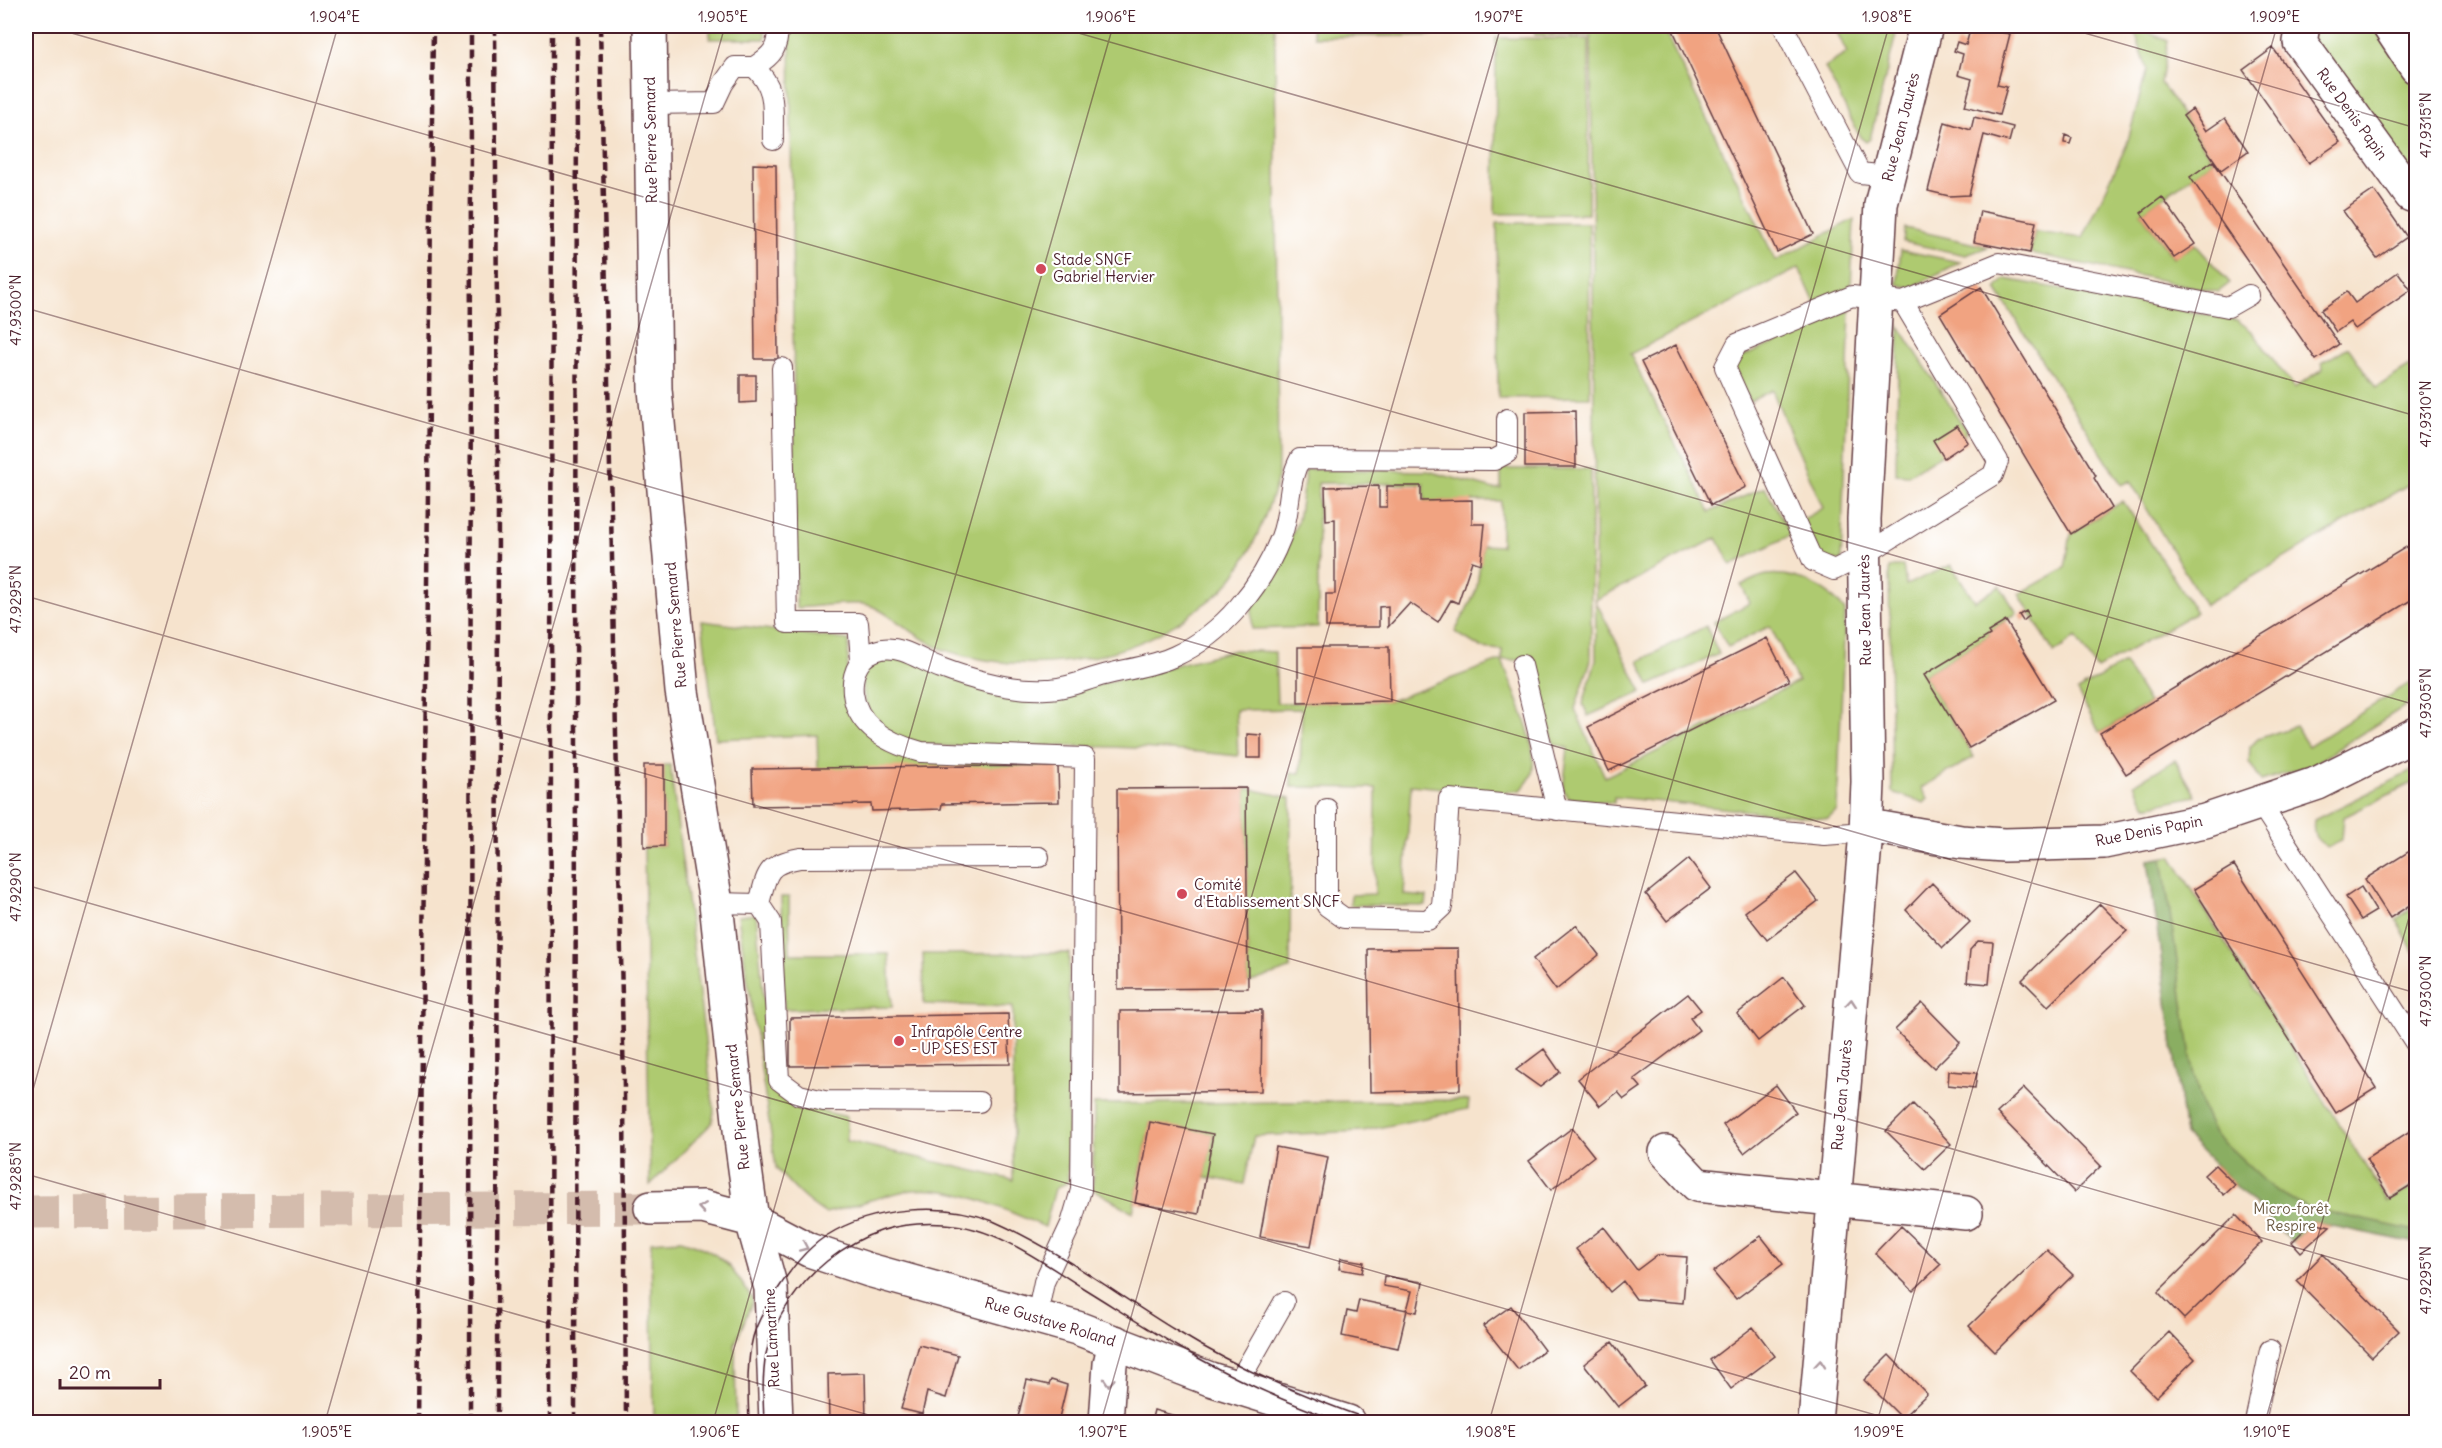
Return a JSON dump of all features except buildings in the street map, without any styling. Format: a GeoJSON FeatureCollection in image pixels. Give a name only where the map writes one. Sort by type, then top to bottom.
{"type":"FeatureCollection","features":[{"type":"Feature","properties":{"kind":"street","name":"Rue Pierre Semard"},"geometry":{"type":"LineString","coordinates":[[650,26],[655,389],[682,691],[716,903],[752,1220]]}},
{"type":"Feature","properties":{"kind":"street","name":"Rue Jean Jaurès"},"geometry":{"type":"LineString","coordinates":[[1815,1422],[1866,832],[1868,782],[1864,555],[1889,301],[1881,204],[1926,26]]}},
{"type":"Feature","properties":{"kind":"street","name":"Rue Denis Papin"},"geometry":{"type":"LineString","coordinates":[[2303,26],[2300,42],[2411,195],[2416,196]]}},
{"type":"Feature","properties":{"kind":"street"},"geometry":{"type":"LineString","coordinates":[[2389,26],[2416,67]]}},
{"type":"Feature","properties":{"kind":"street","name":"Rue Denis Papin"},"geometry":{"type":"LineString","coordinates":[[1866,832],[1881,828],[1961,842],[2004,845],[2104,842],[2205,821],[2318,783],[2416,734]]}},
{"type":"Feature","properties":{"kind":"street"},"geometry":{"type":"LineString","coordinates":[[1666,1152],[1697,1185],[1742,1192],[1833,1198],[1966,1214]]}},
{"type":"Feature","properties":{"kind":"street","name":"Rue Gustave Roland"},"geometry":{"type":"LineString","coordinates":[[651,1208],[702,1207],[752,1220],[809,1250],[869,1270],[1037,1316],[1115,1342],[1235,1388],[1348,1422]]}},
{"type":"Feature","properties":{"kind":"street","name":"Rue Lamartine"},"geometry":{"type":"LineString","coordinates":[[752,1220],[771,1288],[776,1422]]}},
{"type":"Feature","properties":{"kind":"street"},"geometry":{"type":"LineString","coordinates":[[1106,1422],[1110,1364],[1115,1342]]}},
{"type":"Feature","properties":{"kind":"lane"},"geometry":{"type":"LineString","coordinates":[[651,104],[714,104],[723,84],[735,67],[754,67],[773,55],[778,42],[778,26]]}},
{"type":"Feature","properties":{"kind":"lane"},"geometry":{"type":"LineString","coordinates":[[1783,26],[1860,173],[1888,176]]}},
{"type":"Feature","properties":{"kind":"lane"},"geometry":{"type":"LineString","coordinates":[[754,67],[766,78],[772,90],[772,140]]}},
{"type":"Feature","properties":{"kind":"lane"},"geometry":{"type":"LineString","coordinates":[[1889,301],[1998,461],[1993,476],[1864,555],[1834,570],[1813,561],[1725,367],[1737,344],[1852,296],[1889,301],[1999,264],[2228,307],[2249,295]]}},
{"type":"Feature","properties":{"kind":"lane"},"geometry":{"type":"LineString","coordinates":[[782,368],[787,622],[858,623],[861,660]]}},
{"type":"Feature","properties":{"kind":"lane"},"geometry":{"type":"LineString","coordinates":[[1037,1316],[1044,1281],[1071,1224],[1081,1190],[1085,758],[921,752],[889,741],[872,729],[853,694],[855,670],[868,653],[883,648],[900,651],[941,668],[991,683],[1048,689],[1174,657],[1209,634],[1237,609],[1263,576],[1282,536],[1292,472],[1300,459],[1494,460],[1507,453],[1507,419]]}},
{"type":"Feature","properties":{"kind":"lane"},"geometry":{"type":"LineString","coordinates":[[1522,665],[1557,810]]}},
{"type":"Feature","properties":{"kind":"lane"},"geometry":{"type":"LineString","coordinates":[[1327,809],[1327,906],[1344,918],[1428,920],[1442,907],[1449,799],[1824,835],[1866,832]]}},
{"type":"Feature","properties":{"kind":"lane"},"geometry":{"type":"LineString","coordinates":[[2260,803],[2416,1044]]}},
{"type":"Feature","properties":{"kind":"lane"},"geometry":{"type":"LineString","coordinates":[[759,904],[767,874],[780,861],[800,858],[1039,857]]}},
{"type":"Feature","properties":{"kind":"lane"},"geometry":{"type":"LineString","coordinates":[[716,903],[759,904]]}},
{"type":"Feature","properties":{"kind":"lane"},"geometry":{"type":"LineString","coordinates":[[759,904],[771,921],[779,1080],[799,1095],[824,1101],[979,1102]]}},
{"type":"Feature","properties":{"kind":"lane"},"geometry":{"type":"LineString","coordinates":[[1235,1388],[1284,1302]]}},
{"type":"Feature","properties":{"kind":"lane"},"geometry":{"type":"LineString","coordinates":[[2255,1422],[2270,1350]]}},
{"type":"Feature","properties":{"kind":"green space"},"geometry":{"type":"Polygon","coordinates":[[[710,26],[765,26],[765,39],[710,39],[710,26]]]}},
{"type":"Feature","properties":{"kind":"green space"},"geometry":{"type":"Polygon","coordinates":[[[790,26],[1275,26],[1278,478],[1257,535],[1235,575],[1216,595],[1172,626],[1110,653],[1077,660],[1008,663],[975,658],[942,649],[924,640],[875,607],[868,605],[842,604],[796,608],[790,26]]]}},
{"type":"Feature","properties":{"kind":"green space"},"geometry":{"type":"Polygon","coordinates":[[[1311,26],[1456,26],[1456,35],[1314,37],[1311,26]]]}},
{"type":"Feature","properties":{"kind":"green space"},"geometry":{"type":"Polygon","coordinates":[[[1535,26],[1662,26],[1776,261],[1854,219],[1851,288],[1815,303],[1799,268],[1630,354],[1710,512],[1765,487],[1791,535],[1731,565],[1717,538],[1596,600],[1591,36],[1535,35],[1535,26]]]}},
{"type":"Feature","properties":{"kind":"green space"},"geometry":{"type":"Polygon","coordinates":[[[1834,26],[1898,26],[1870,139],[1866,142],[1860,137],[1825,67],[1847,53],[1834,26]]]}},
{"type":"Feature","properties":{"kind":"green space"},"geometry":{"type":"Polygon","coordinates":[[[2133,26],[2168,41],[2161,83],[2213,161],[2141,213],[2173,258],[2195,244],[2230,283],[2218,292],[2030,253],[2035,232],[2083,238],[2127,144],[2147,69],[2133,26]]]}},
{"type":"Feature","properties":{"kind":"green space"},"geometry":{"type":"Polygon","coordinates":[[[2312,26],[2379,26],[2416,81],[2416,184],[2308,39],[2312,26]]]}},
{"type":"Feature","properties":{"kind":"green space"},"geometry":{"type":"Polygon","coordinates":[[[1496,38],[1589,39],[1588,214],[1495,214],[1496,38]]]}},
{"type":"Feature","properties":{"kind":"green space"},"geometry":{"type":"Polygon","coordinates":[[[1497,223],[1589,223],[1590,397],[1498,398],[1497,223]]]}},
{"type":"Feature","properties":{"kind":"green space"},"geometry":{"type":"Polygon","coordinates":[[[1905,228],[1988,247],[1966,255],[1903,242],[1905,228]]]}},
{"type":"Feature","properties":{"kind":"green space"},"geometry":{"type":"Polygon","coordinates":[[[1901,250],[1960,262],[1911,288],[1897,284],[1901,250]]]}},
{"type":"Feature","properties":{"kind":"green space"},"geometry":{"type":"Polygon","coordinates":[[[2005,279],[2237,320],[2253,332],[2294,388],[2323,369],[2322,363],[2348,347],[2376,388],[2416,362],[2416,480],[2205,605],[2130,481],[2122,485],[1996,289],[2005,279]]]}},
{"type":"Feature","properties":{"kind":"green space"},"geometry":{"type":"Polygon","coordinates":[[[1850,310],[1841,562],[1821,557],[1802,520],[1823,508],[1772,390],[1749,402],[1732,361],[1805,331],[1804,327],[1850,310]]]}},
{"type":"Feature","properties":{"kind":"green space"},"geometry":{"type":"Polygon","coordinates":[[[1899,326],[1966,430],[1962,442],[1908,475],[1896,474],[1899,326]]]}},
{"type":"Feature","properties":{"kind":"green space"},"geometry":{"type":"Polygon","coordinates":[[[1306,469],[1428,471],[1494,489],[1501,488],[1501,469],[1591,469],[1591,660],[1575,709],[1605,777],[1798,682],[1770,626],[1728,647],[1714,622],[1750,603],[1741,585],[1764,576],[1778,575],[1800,579],[1821,589],[1845,611],[1837,810],[1828,819],[1614,797],[1614,803],[1569,798],[1563,789],[1568,748],[1554,744],[1530,660],[1502,660],[1502,650],[1481,648],[1455,632],[1476,591],[1483,545],[1501,546],[1501,501],[1425,501],[1424,484],[1318,483],[1318,627],[1252,629],[1252,604],[1278,569],[1298,520],[1306,469]]]}},
{"type":"Feature","properties":{"kind":"green space"},"geometry":{"type":"Polygon","coordinates":[[[2123,501],[2196,612],[2097,669],[2076,637],[2054,653],[2019,594],[2065,568],[2071,534],[2123,501]]]}},
{"type":"Feature","properties":{"kind":"green space"},"geometry":{"type":"Polygon","coordinates":[[[1903,565],[1906,585],[1951,565],[1975,601],[2000,586],[2017,613],[1988,632],[1990,635],[1924,675],[1974,757],[1921,788],[1928,799],[1924,803],[1892,792],[1889,568],[1903,565]]]}},
{"type":"Feature","properties":{"kind":"green space"},"geometry":{"type":"Polygon","coordinates":[[[1596,601],[1642,692],[1588,716],[1583,704],[1596,660],[1596,601]]]}},
{"type":"Feature","properties":{"kind":"green space"},"geometry":{"type":"Polygon","coordinates":[[[702,621],[849,640],[846,698],[879,743],[1058,767],[818,769],[817,735],[716,739],[702,621]]]}},
{"type":"Feature","properties":{"kind":"green space"},"geometry":{"type":"Polygon","coordinates":[[[1706,626],[1719,654],[1650,685],[1639,661],[1706,626]]]}},
{"type":"Feature","properties":{"kind":"green space"},"geometry":{"type":"Polygon","coordinates":[[[1235,650],[1275,652],[1277,703],[1390,701],[1502,660],[1529,732],[1533,761],[1532,774],[1521,790],[1497,793],[1411,785],[1404,895],[1427,897],[1426,906],[1350,905],[1351,895],[1375,894],[1376,788],[1291,787],[1291,773],[1300,773],[1302,709],[1236,710],[1238,756],[1120,747],[929,745],[895,736],[877,723],[866,705],[863,684],[866,662],[884,653],[1048,697],[1235,650]]]}},
{"type":"Feature","properties":{"kind":"green space"},"geometry":{"type":"Polygon","coordinates":[[[2124,663],[2149,703],[2100,733],[2077,691],[2124,663]]]}},
{"type":"Feature","properties":{"kind":"green space"},"geometry":{"type":"Polygon","coordinates":[[[2416,679],[2416,699],[2314,764],[2261,781],[2249,762],[2250,747],[2258,739],[2295,726],[2308,746],[2416,679]]]}},
{"type":"Feature","properties":{"kind":"green space"},"geometry":{"type":"Polygon","coordinates":[[[2175,760],[2196,796],[2146,806],[2134,784],[2175,760]]]}},
{"type":"Feature","properties":{"kind":"green space"},"geometry":{"type":"Polygon","coordinates":[[[664,765],[670,765],[714,1111],[712,1123],[650,1185],[644,847],[664,846],[664,765]]]}},
{"type":"Feature","properties":{"kind":"green space"},"geometry":{"type":"Polygon","coordinates":[[[2416,769],[2416,781],[2344,817],[2342,839],[2328,847],[2317,839],[2314,833],[2314,820],[2416,769]]]}},
{"type":"Feature","properties":{"kind":"green space"},"geometry":{"type":"Polygon","coordinates":[[[1246,788],[1291,798],[1290,969],[1248,983],[1246,788]]]}},
{"type":"Feature","properties":{"kind":"green space"},"geometry":{"type":"Polygon","coordinates":[[[2171,856],[2388,1202],[2416,1185],[2416,1243],[2312,1222],[2292,1242],[2185,1135],[2148,860],[2171,856]]]}},
{"type":"Feature","properties":{"kind":"green space","name":"Micro-forêt Respire"},"geometry":{"type":"Polygon","coordinates":[[[2162,858],[2193,1071],[2203,1110],[2214,1134],[2272,1188],[2305,1207],[2416,1231],[2416,1243],[2312,1222],[2292,1242],[2185,1135],[2148,860],[2162,858]]]}},
{"type":"Feature","properties":{"kind":"green space"},"geometry":{"type":"Polygon","coordinates":[[[781,897],[789,897],[790,954],[889,954],[892,1007],[784,1009],[781,897]]]}},
{"type":"Feature","properties":{"kind":"green space"},"geometry":{"type":"Polygon","coordinates":[[[2416,906],[2416,956],[2396,919],[2416,906]]]}},
{"type":"Feature","properties":{"kind":"green space"},"geometry":{"type":"Polygon","coordinates":[[[756,914],[772,1089],[798,1105],[847,1117],[847,1141],[1013,1180],[1013,1007],[924,1004],[923,954],[1069,953],[1068,1182],[1055,1189],[1045,1227],[978,1199],[942,1191],[906,1191],[825,1213],[787,1181],[776,1168],[738,916],[756,914]]]}},
{"type":"Feature","properties":{"kind":"green space"},"geometry":{"type":"Polygon","coordinates":[[[1469,1100],[1468,1109],[1363,1131],[1254,1136],[1244,1184],[1205,1177],[1213,1134],[1150,1123],[1133,1212],[1093,1189],[1094,1104],[1469,1100]]]}},
{"type":"Feature","properties":{"kind":"green space"},"geometry":{"type":"Polygon","coordinates":[[[681,1240],[706,1249],[724,1261],[753,1300],[735,1344],[736,1422],[654,1422],[651,1242],[681,1240]]]}},
{"type":"Feature","properties":{"kind":"tunnel"},"geometry":{"type":"LineString","coordinates":[[26,1212],[651,1208]]}},
{"type":"Feature","properties":{"kind":"tram line"},"geometry":{"type":"LineString","coordinates":[[749,1422],[748,1369],[753,1337],[767,1306],[799,1260],[818,1241],[844,1226],[886,1213],[930,1209],[974,1215],[1017,1232],[1063,1258],[1175,1330],[1223,1357],[1299,1393],[1376,1422]]}},
{"type":"Feature","properties":{"kind":"tram line"},"geometry":{"type":"LineString","coordinates":[[764,1422],[763,1380],[766,1354],[775,1328],[789,1303],[807,1280],[841,1251],[882,1230],[912,1224],[945,1224],[964,1227],[1018,1247],[1185,1351],[1269,1394],[1341,1422]]}},
{"type":"Feature","properties":{"kind":"railway"},"geometry":{"type":"LineString","coordinates":[[418,1422],[433,26]]}},
{"type":"Feature","properties":{"kind":"railway"},"geometry":{"type":"LineString","coordinates":[[470,1422],[471,26]]}},
{"type":"Feature","properties":{"kind":"railway"},"geometry":{"type":"LineString","coordinates":[[495,26],[498,463],[497,1422]]}},
{"type":"Feature","properties":{"kind":"railway"},"geometry":{"type":"LineString","coordinates":[[550,1422],[552,26]]}},
{"type":"Feature","properties":{"kind":"railway"},"geometry":{"type":"LineString","coordinates":[[575,1422],[577,26]]}},
{"type":"Feature","properties":{"kind":"railway"},"geometry":{"type":"LineString","coordinates":[[600,26],[624,1087],[626,1422]]}},
{"type":"Feature","properties":{"kind":"place","name":"Stade SNCF Gabriel Hervier"},"geometry":{"type":"Point","coordinates":[1041,269]}},
{"type":"Feature","properties":{"kind":"place","name":"Comité d'Etablissement SNCF"},"geometry":{"type":"Point","coordinates":[1182,894]}},
{"type":"Feature","properties":{"kind":"place","name":"Infrapôle Centre - UP SES EST"},"geometry":{"type":"Point","coordinates":[899,1041]}}]}
